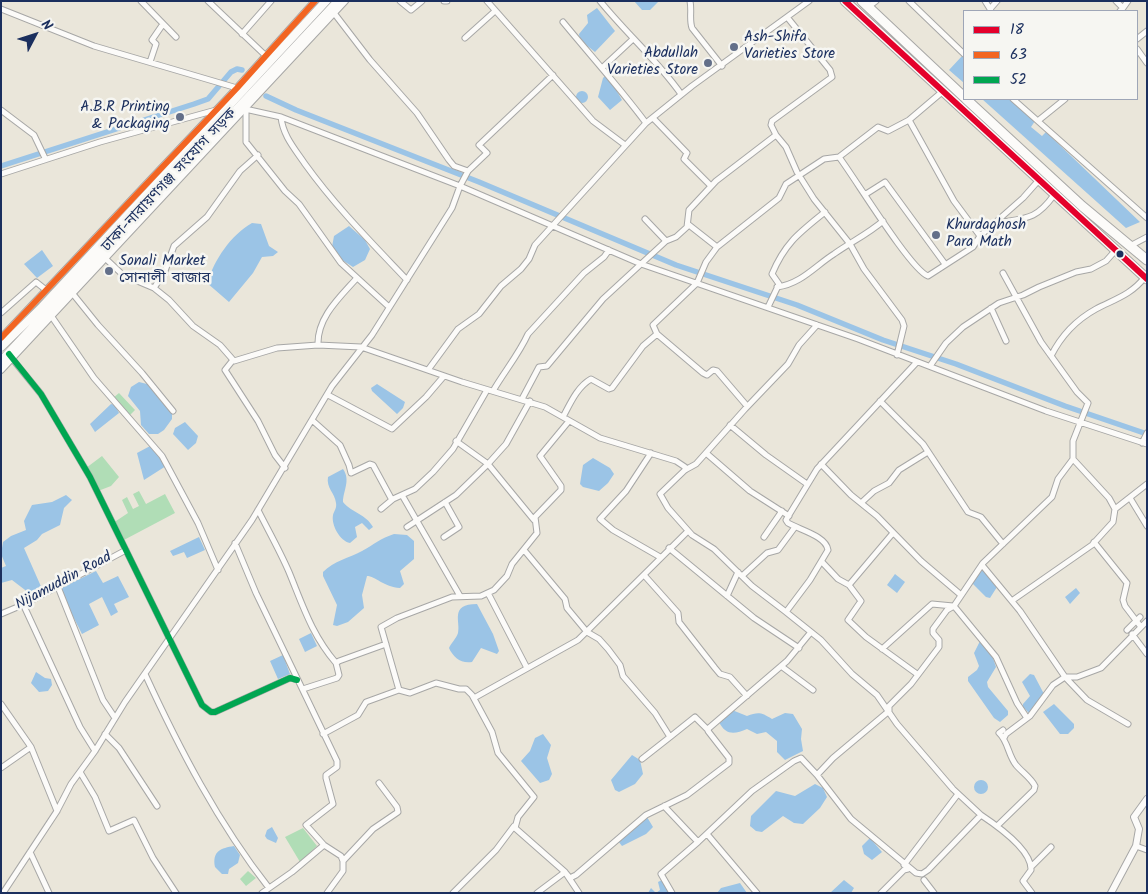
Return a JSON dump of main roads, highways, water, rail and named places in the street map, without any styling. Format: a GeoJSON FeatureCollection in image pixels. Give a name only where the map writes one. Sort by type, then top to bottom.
{"type":"FeatureCollection","features":[{"type":"Feature","properties":{"kind":"highway"},"geometry":{"type":"LineString","coordinates":[[845,1],[1146,278]]}},
{"type":"Feature","properties":{"kind":"highway"},"geometry":{"type":"LineString","coordinates":[[865,4],[963,96]]}},
{"type":"Feature","properties":{"kind":"highway"},"geometry":{"type":"LineString","coordinates":[[967,100],[1082,206],[1147,260]]}},
{"type":"Feature","properties":{"kind":"main road","name":"ঢাকা-নারায়ণগঞ্জ সংযোগ সড়ক"},"geometry":{"type":"LineString","coordinates":[[1,347],[42,308],[326,1]]}},
{"type":"Feature","properties":{"kind":"main road","name":"ঢাকা-নারায়ণগঞ্জ সংযোগ সড়ক"},"geometry":{"type":"LineString","coordinates":[[1,361],[11,356],[189,165],[338,1]]}},
{"type":"Feature","properties":{"kind":"water"},"geometry":{"type":"Polygon","coordinates":[[[634,1],[659,1],[650,10],[642,10],[634,1]]]}},
{"type":"Feature","properties":{"kind":"water"},"geometry":{"type":"Polygon","coordinates":[[[597,8],[615,31],[595,52],[580,40],[579,34],[588,23],[587,15],[597,8]]]}},
{"type":"Feature","properties":{"kind":"water"},"geometry":{"type":"Polygon","coordinates":[[[962,56],[963,57],[963,82],[949,70],[962,56]]]}},
{"type":"Feature","properties":{"kind":"water"},"geometry":{"type":"Polygon","coordinates":[[[607,74],[622,100],[610,110],[598,97],[603,78],[607,74]]]}},
{"type":"Feature","properties":{"kind":"water"},"geometry":{"type":"Polygon","coordinates":[[[580,91],[584,91],[588,97],[584,103],[580,103],[576,99],[576,95],[580,91]]]}},
{"type":"Feature","properties":{"kind":"water"},"geometry":{"type":"Polygon","coordinates":[[[983,100],[1011,100],[1035,121],[1031,127],[1042,136],[1046,132],[1140,222],[1126,228],[983,100]]]}},
{"type":"Feature","properties":{"kind":"water"},"geometry":{"type":"Polygon","coordinates":[[[252,223],[261,224],[269,246],[278,252],[273,256],[262,257],[253,273],[229,302],[207,283],[214,265],[230,241],[252,223]]]}},
{"type":"Feature","properties":{"kind":"water"},"geometry":{"type":"Polygon","coordinates":[[[349,226],[365,240],[370,249],[365,260],[353,267],[342,260],[332,247],[334,236],[349,226]]]}},
{"type":"Feature","properties":{"kind":"water"},"geometry":{"type":"Polygon","coordinates":[[[42,250],[53,266],[37,278],[24,264],[42,250]]]}},
{"type":"Feature","properties":{"kind":"water"},"geometry":{"type":"Polygon","coordinates":[[[139,382],[147,384],[172,414],[172,419],[164,430],[158,434],[149,434],[141,425],[140,411],[128,396],[131,387],[139,382]]]}},
{"type":"Feature","properties":{"kind":"water"},"geometry":{"type":"Polygon","coordinates":[[[377,384],[405,402],[403,408],[397,414],[372,391],[371,388],[377,384]]]}},
{"type":"Feature","properties":{"kind":"water"},"geometry":{"type":"Polygon","coordinates":[[[111,404],[115,405],[119,413],[95,432],[90,424],[111,404]]]}},
{"type":"Feature","properties":{"kind":"water"},"geometry":{"type":"Polygon","coordinates":[[[185,422],[198,436],[196,443],[188,450],[173,434],[175,428],[185,422]]]}},
{"type":"Feature","properties":{"kind":"water"},"geometry":{"type":"Polygon","coordinates":[[[152,445],[166,466],[144,480],[137,453],[152,445]]]}},
{"type":"Feature","properties":{"kind":"water"},"geometry":{"type":"Polygon","coordinates":[[[593,458],[610,468],[614,474],[599,491],[583,487],[580,484],[583,465],[593,458]]]}},
{"type":"Feature","properties":{"kind":"water"},"geometry":{"type":"Polygon","coordinates":[[[343,469],[347,481],[343,502],[367,519],[373,527],[369,530],[362,523],[355,527],[357,537],[350,543],[340,536],[333,523],[336,503],[328,481],[328,477],[343,469]]]}},
{"type":"Feature","properties":{"kind":"water"},"geometry":{"type":"Polygon","coordinates":[[[66,495],[72,500],[64,508],[60,525],[42,534],[37,540],[24,548],[43,591],[29,593],[12,580],[1,583],[1,568],[6,566],[1,554],[3,542],[11,536],[26,530],[24,521],[32,505],[52,502],[66,495]]]}},
{"type":"Feature","properties":{"kind":"water"},"geometry":{"type":"Polygon","coordinates":[[[394,534],[407,535],[414,541],[414,559],[400,571],[404,584],[400,588],[394,587],[367,576],[362,595],[364,608],[348,622],[337,626],[333,625],[337,605],[323,576],[323,572],[337,562],[394,534]]]}},
{"type":"Feature","properties":{"kind":"water"},"geometry":{"type":"Polygon","coordinates":[[[199,537],[205,550],[187,558],[184,552],[173,556],[170,551],[199,537]]]}},
{"type":"Feature","properties":{"kind":"water"},"geometry":{"type":"Polygon","coordinates":[[[983,569],[997,587],[990,598],[986,597],[972,583],[983,569]]]}},
{"type":"Feature","properties":{"kind":"water"},"geometry":{"type":"Polygon","coordinates":[[[96,571],[103,583],[118,576],[129,597],[114,604],[118,612],[111,616],[102,597],[89,604],[99,625],[82,634],[59,589],[96,571]]]}},
{"type":"Feature","properties":{"kind":"water"},"geometry":{"type":"Polygon","coordinates":[[[895,574],[905,582],[897,593],[887,585],[895,574]]]}},
{"type":"Feature","properties":{"kind":"water"},"geometry":{"type":"Polygon","coordinates":[[[1076,588],[1080,593],[1070,604],[1065,597],[1076,588]]]}},
{"type":"Feature","properties":{"kind":"water"},"geometry":{"type":"Polygon","coordinates":[[[477,604],[493,634],[499,651],[497,654],[481,648],[472,662],[464,662],[455,657],[449,648],[458,633],[459,610],[468,605],[477,604]]]}},
{"type":"Feature","properties":{"kind":"water"},"geometry":{"type":"Polygon","coordinates":[[[311,633],[317,646],[305,652],[299,639],[311,633]]]}},
{"type":"Feature","properties":{"kind":"water"},"geometry":{"type":"Polygon","coordinates":[[[980,641],[993,658],[996,667],[987,682],[988,687],[1008,711],[1008,715],[1000,722],[994,718],[968,681],[968,677],[979,666],[974,653],[980,641]]]}},
{"type":"Feature","properties":{"kind":"water"},"geometry":{"type":"Polygon","coordinates":[[[283,655],[290,674],[278,679],[270,661],[283,655]]]}},
{"type":"Feature","properties":{"kind":"water"},"geometry":{"type":"Polygon","coordinates":[[[36,672],[45,678],[51,679],[52,685],[48,691],[39,692],[31,683],[36,672]]]}},
{"type":"Feature","properties":{"kind":"water"},"geometry":{"type":"Polygon","coordinates":[[[1030,674],[1034,675],[1044,694],[1029,713],[1023,707],[1023,704],[1030,696],[1022,682],[1030,674]]]}},
{"type":"Feature","properties":{"kind":"water"},"geometry":{"type":"Polygon","coordinates":[[[1054,704],[1074,724],[1074,728],[1068,734],[1060,734],[1043,712],[1054,704]]]}},
{"type":"Feature","properties":{"kind":"water"},"geometry":{"type":"Polygon","coordinates":[[[732,710],[747,716],[757,713],[762,714],[772,719],[785,713],[793,714],[802,729],[803,751],[785,760],[777,752],[777,741],[766,732],[757,734],[747,729],[735,733],[728,732],[719,722],[732,710]]]}},
{"type":"Feature","properties":{"kind":"water"},"geometry":{"type":"Polygon","coordinates":[[[543,734],[551,745],[547,758],[552,774],[549,780],[540,783],[521,761],[530,751],[535,738],[543,734]]]}},
{"type":"Feature","properties":{"kind":"water"},"geometry":{"type":"Polygon","coordinates":[[[632,755],[640,760],[643,774],[635,784],[619,792],[615,790],[611,780],[632,755]]]}},
{"type":"Feature","properties":{"kind":"water"},"geometry":{"type":"Polygon","coordinates":[[[978,780],[984,780],[988,787],[984,794],[978,794],[974,790],[974,784],[978,780]]]}},
{"type":"Feature","properties":{"kind":"water"},"geometry":{"type":"Polygon","coordinates":[[[815,784],[823,788],[827,797],[820,808],[803,824],[794,823],[783,816],[762,832],[756,831],[750,826],[751,816],[776,791],[795,796],[815,784]]]}},
{"type":"Feature","properties":{"kind":"water"},"geometry":{"type":"Polygon","coordinates":[[[647,817],[653,827],[646,834],[622,846],[618,841],[647,817]]]}},
{"type":"Feature","properties":{"kind":"water"},"geometry":{"type":"Polygon","coordinates":[[[272,827],[278,838],[276,843],[265,836],[267,830],[272,827]]]}},
{"type":"Feature","properties":{"kind":"water"},"geometry":{"type":"Polygon","coordinates":[[[870,838],[882,852],[872,860],[864,854],[862,846],[870,838]]]}},
{"type":"Feature","properties":{"kind":"water"},"geometry":{"type":"Polygon","coordinates":[[[234,846],[240,855],[238,863],[229,869],[228,874],[222,874],[215,867],[216,854],[221,849],[234,846]]]}},
{"type":"Feature","properties":{"kind":"water"},"geometry":{"type":"Polygon","coordinates":[[[662,880],[671,893],[656,893],[660,890],[658,882],[662,880]]]}},
{"type":"Feature","properties":{"kind":"water"},"geometry":{"type":"Polygon","coordinates":[[[844,880],[854,888],[851,893],[830,893],[844,880]]]}},
{"type":"Feature","properties":{"kind":"water"},"geometry":{"type":"Polygon","coordinates":[[[740,883],[747,893],[717,893],[721,888],[740,883]]]}},
{"type":"Feature","properties":{"kind":"water"},"geometry":{"type":"Polygon","coordinates":[[[651,888],[656,893],[648,893],[651,888]]]}},
{"type":"Feature","properties":{"kind":"waterway"},"geometry":{"type":"LineString","coordinates":[[1,166],[208,99],[231,72],[237,69],[242,70]]}},
{"type":"Feature","properties":{"kind":"waterway"},"geometry":{"type":"LineString","coordinates":[[266,96],[296,110],[479,182],[676,265],[797,305],[883,340],[956,364],[1065,406],[1147,434]]}},
{"type":"Feature","properties":{"kind":"place","name":"Ash-Shifa Varieties Store"},"geometry":{"type":"Point","coordinates":[734,47]}},
{"type":"Feature","properties":{"kind":"place","name":"Abdullah Varieties Store"},"geometry":{"type":"Point","coordinates":[708,63]}},
{"type":"Feature","properties":{"kind":"place","name":"A.B.R Printing & Packaging"},"geometry":{"type":"Point","coordinates":[180,117]}},
{"type":"Feature","properties":{"kind":"place","name":"Khurdaghosh Para Math"},"geometry":{"type":"Point","coordinates":[936,235]}},
{"type":"Feature","properties":{"kind":"place","name":"Sonali Market সোনালী বাজার"},"geometry":{"type":"Point","coordinates":[109,271]}}]}
